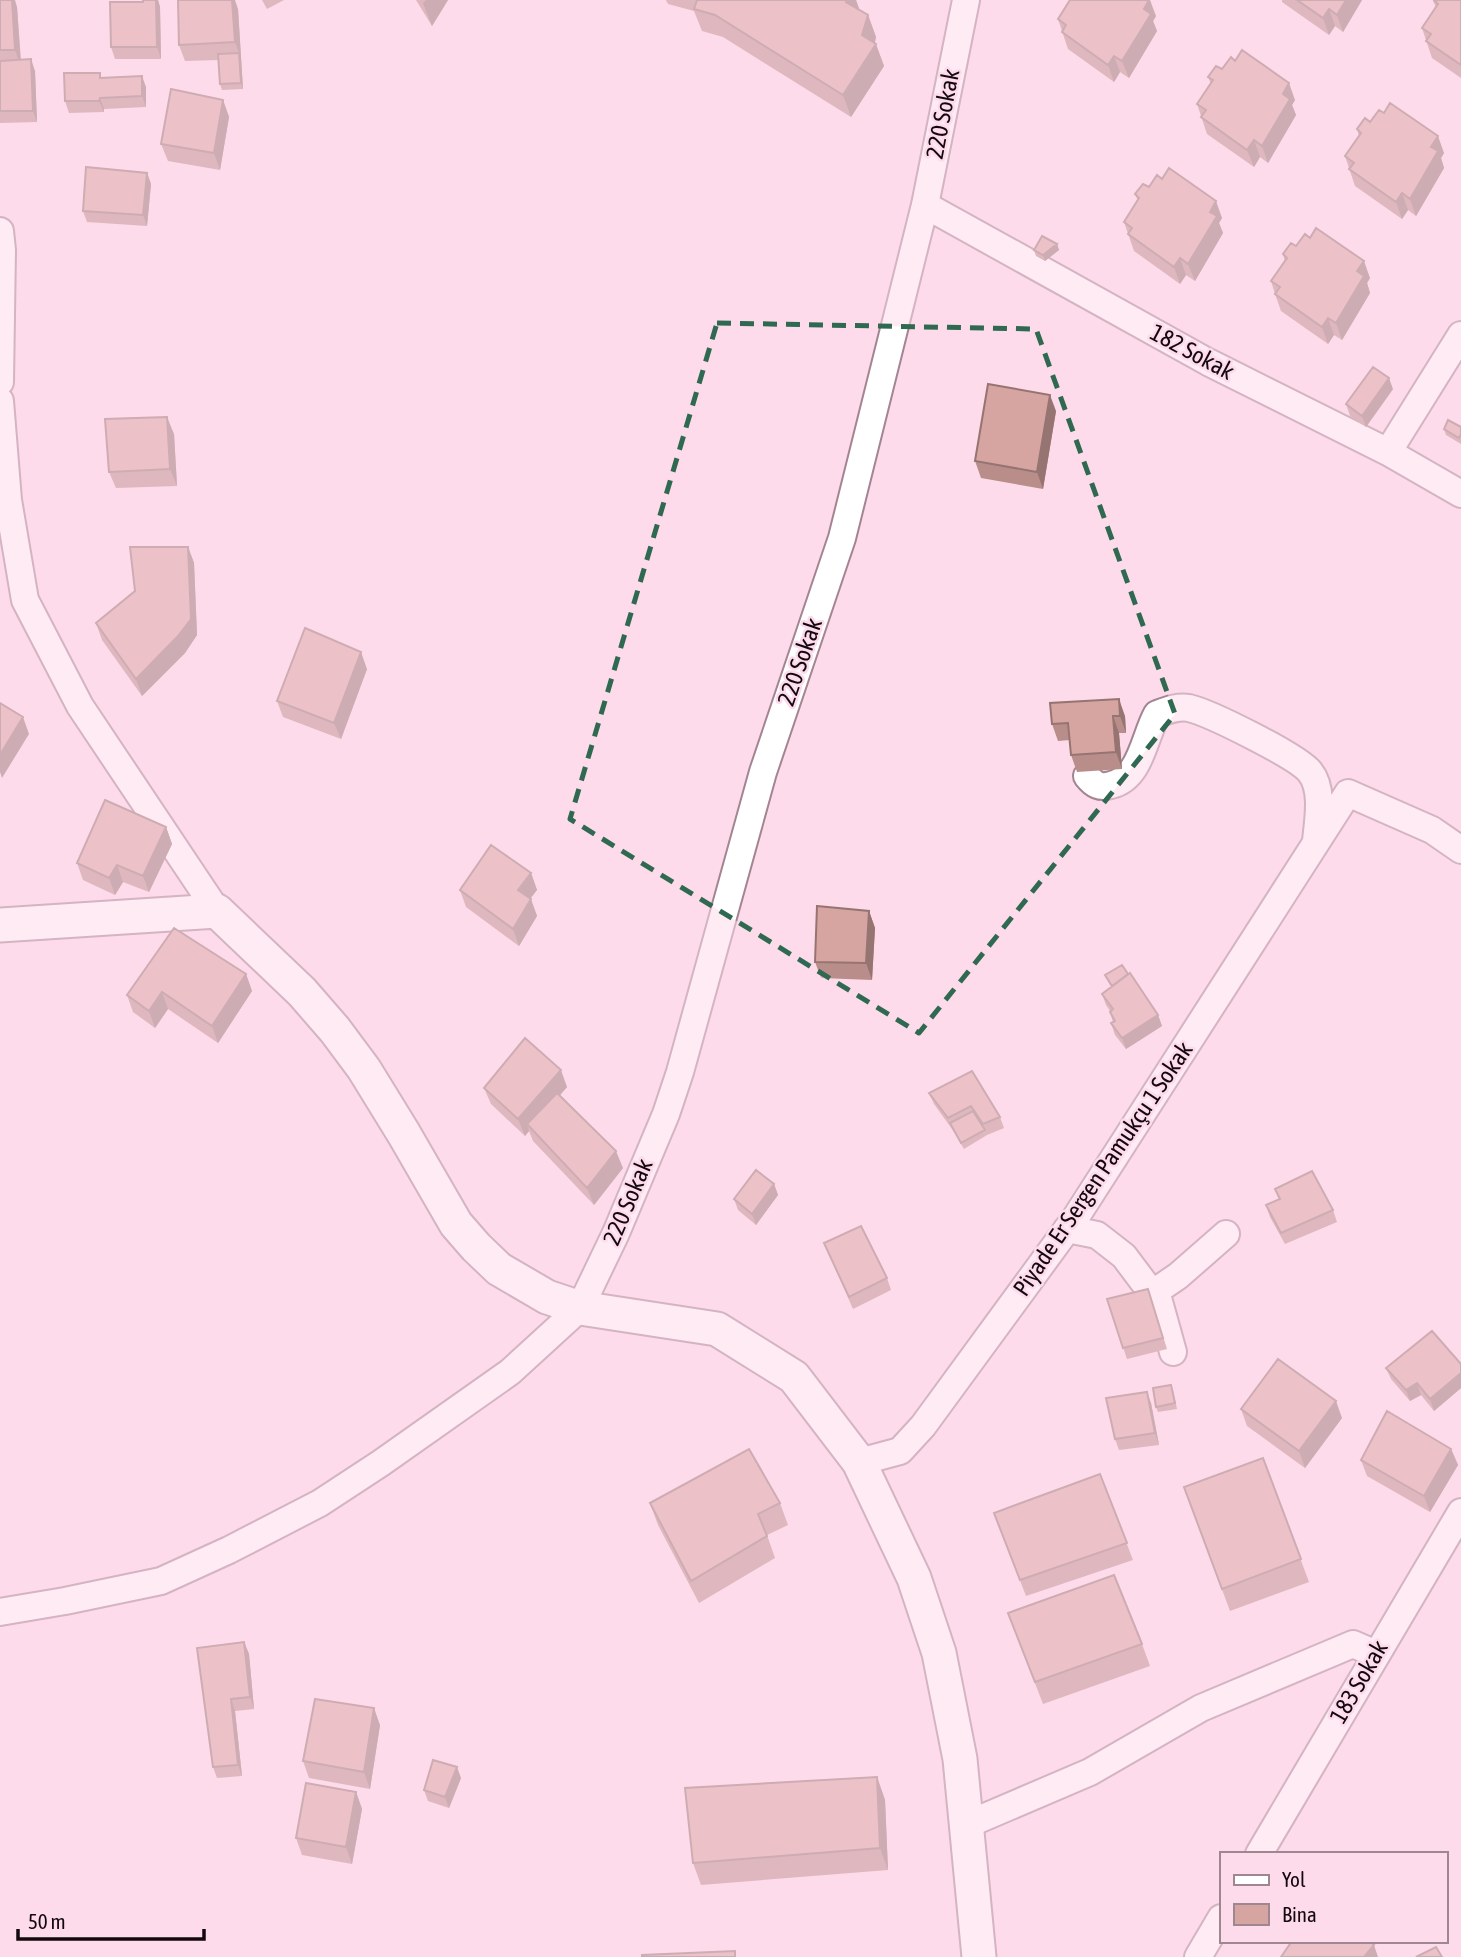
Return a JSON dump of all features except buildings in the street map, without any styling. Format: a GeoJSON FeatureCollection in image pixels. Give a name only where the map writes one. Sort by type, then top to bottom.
{"type":"FeatureCollection","features":[{"type":"Feature","properties":{"kind":"street","name":"220 Sokak"},"geometry":{"type":"LineString","coordinates":[[580,1308],[616,1233],[666,1114],[763,772],[842,538],[925,205],[966,0]]}},
{"type":"Feature","properties":{"kind":"street","name":"182 Sokak"},"geometry":{"type":"LineString","coordinates":[[925,205],[1208,362],[1388,452],[1461,494]]}},
{"type":"Feature","properties":{"kind":"street"},"geometry":{"type":"LineString","coordinates":[[0,231],[0,382]]}},
{"type":"Feature","properties":{"kind":"street"},"geometry":{"type":"LineString","coordinates":[[1388,452],[1461,335]]}},
{"type":"Feature","properties":{"kind":"street"},"geometry":{"type":"LineString","coordinates":[[0,401],[8,500],[24,600],[80,706],[217,911],[302,992],[364,1069],[456,1224],[499,1269],[527,1287],[580,1308],[717,1329],[794,1377],[859,1462],[914,1578],[939,1653],[960,1759],[979,1957]]}},
{"type":"Feature","properties":{"kind":"street","name":"Piyade Er Sergen Pamukçu 1 Sokak"},"geometry":{"type":"LineString","coordinates":[[1087,776],[1094,785],[1105,787],[1125,780],[1140,755],[1157,714],[1172,708],[1189,708],[1287,755],[1310,772],[1319,811],[1316,843]]}},
{"type":"Feature","properties":{"kind":"street","name":"Piyade Er Sergen Pamukçu 1 Sokak"},"geometry":{"type":"LineString","coordinates":[[859,1462],[900,1451],[923,1426],[1066,1229],[1348,793],[1432,830],[1461,850]]}},
{"type":"Feature","properties":{"kind":"street"},"geometry":{"type":"LineString","coordinates":[[0,925],[217,911]]}},
{"type":"Feature","properties":{"kind":"street"},"geometry":{"type":"LineString","coordinates":[[1066,1229],[1097,1235],[1124,1256],[1158,1298],[1173,1352]]}},
{"type":"Feature","properties":{"kind":"street"},"geometry":{"type":"LineString","coordinates":[[1153,1293],[1178,1276],[1226,1234]]}},
{"type":"Feature","properties":{"kind":"street"},"geometry":{"type":"LineString","coordinates":[[0,1612],[161,1581],[229,1550],[320,1503],[382,1463],[510,1371],[580,1308]]}},
{"type":"Feature","properties":{"kind":"street","name":"183 Sokak"},"geometry":{"type":"LineString","coordinates":[[1260,1852],[1461,1512]]}},
{"type":"Feature","properties":{"kind":"street"},"geometry":{"type":"LineString","coordinates":[[966,1825],[1090,1772],[1201,1708],[1353,1644],[1376,1654]]}},
{"type":"Feature","properties":{"kind":"street"},"geometry":{"type":"LineString","coordinates":[[1198,1957],[1220,1920]]}},
{"type":"Feature","properties":{"kind":"highlighted area"},"geometry":{"type":"Polygon","coordinates":[[[717,323],[1036,329],[1175,714],[919,1033],[570,819],[717,323]]]}}]}
